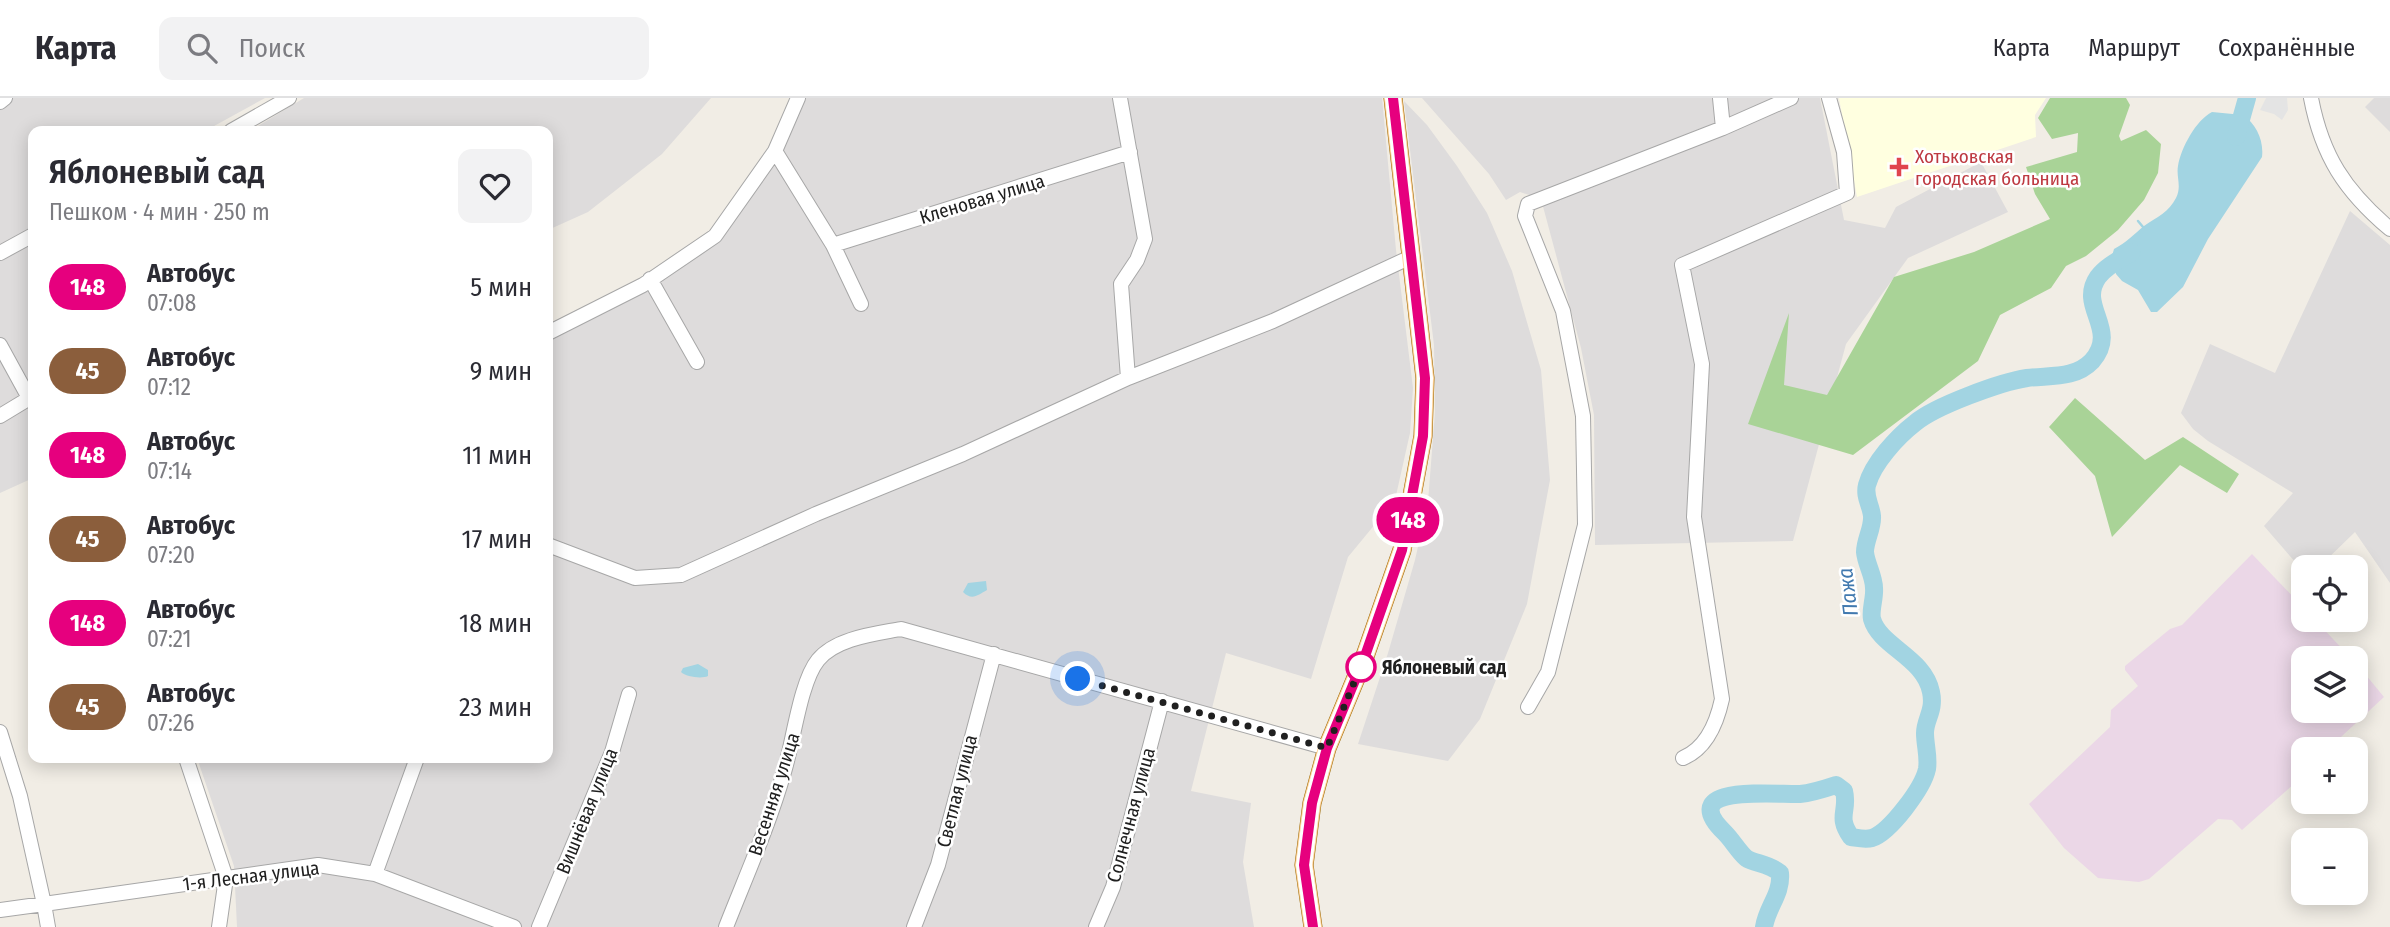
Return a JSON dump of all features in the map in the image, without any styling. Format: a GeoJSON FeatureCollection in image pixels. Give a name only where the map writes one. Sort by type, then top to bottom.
{"type":"FeatureCollection","features":[{"type":"Feature","properties":{"kind":"main road"},"geometry":{"type":"LineString","coordinates":[[1313,927],[1304,865],[1312,803],[1327,748],[1365,656],[1402,550],[1423,436],[1425,378],[1393,98]]}},
{"type":"Feature","properties":{"kind":"street"},"geometry":{"type":"LineString","coordinates":[[0,102],[5,98]]}},
{"type":"Feature","properties":{"kind":"street"},"geometry":{"type":"LineString","coordinates":[[240,126],[289,98]]}},
{"type":"Feature","properties":{"kind":"street"},"geometry":{"type":"LineString","coordinates":[[553,330],[650,279],[716,236],[775,151],[798,98]]}},
{"type":"Feature","properties":{"kind":"street"},"geometry":{"type":"LineString","coordinates":[[1120,98],[1145,239],[1137,260],[1121,284],[1128,378]]}},
{"type":"Feature","properties":{"kind":"street"},"geometry":{"type":"LineString","coordinates":[[1720,98],[1723,128]]}},
{"type":"Feature","properties":{"kind":"street"},"geometry":{"type":"LineString","coordinates":[[1528,707],[1548,672],[1585,525],[1583,416],[1563,311],[1525,216],[1528,204],[1723,128],[1791,98]]}},
{"type":"Feature","properties":{"kind":"street"},"geometry":{"type":"LineString","coordinates":[[1683,758],[1693,754],[1716,725],[1722,699],[1694,517],[1702,364],[1682,265],[1847,193],[1844,152],[1829,98]]}},
{"type":"Feature","properties":{"kind":"street"},"geometry":{"type":"LineString","coordinates":[[2311,98],[2321,139],[2336,170],[2362,204],[2390,229]]}},
{"type":"Feature","properties":{"kind":"street"},"geometry":{"type":"LineString","coordinates":[[775,151],[833,245],[861,304]]}},
{"type":"Feature","properties":{"kind":"street","name":"Кленовая улица"},"geometry":{"type":"LineString","coordinates":[[833,245],[1130,152]]}},
{"type":"Feature","properties":{"kind":"street"},"geometry":{"type":"LineString","coordinates":[[0,253],[28,238]]}},
{"type":"Feature","properties":{"kind":"street"},"geometry":{"type":"LineString","coordinates":[[553,547],[635,578],[681,575],[816,514],[964,454],[1128,378],[1273,321],[1411,257]]}},
{"type":"Feature","properties":{"kind":"street"},"geometry":{"type":"LineString","coordinates":[[650,279],[697,362]]}},
{"type":"Feature","properties":{"kind":"street"},"geometry":{"type":"LineString","coordinates":[[0,345],[28,392]]}},
{"type":"Feature","properties":{"kind":"street"},"geometry":{"type":"LineString","coordinates":[[0,416],[28,399]]}},
{"type":"Feature","properties":{"kind":"street","name":"Весенняя улица"},"geometry":{"type":"LineString","coordinates":[[726,927],[784,775],[807,683],[818,660],[837,645],[901,629],[994,654]]}},
{"type":"Feature","properties":{"kind":"street"},"geometry":{"type":"LineString","coordinates":[[994,654],[1327,748]]}},
{"type":"Feature","properties":{"kind":"street","name":"Светлая улица"},"geometry":{"type":"LineString","coordinates":[[914,927],[938,865],[994,654]]}},
{"type":"Feature","properties":{"kind":"street","name":"Вишнёвая улица"},"geometry":{"type":"LineString","coordinates":[[539,927],[612,752],[629,694]]}},
{"type":"Feature","properties":{"kind":"street","name":"Солнечная улица"},"geometry":{"type":"LineString","coordinates":[[1096,927],[1113,887],[1162,701]]}},
{"type":"Feature","properties":{"kind":"street"},"geometry":{"type":"LineString","coordinates":[[0,732],[20,796],[48,927]]}},
{"type":"Feature","properties":{"kind":"street"},"geometry":{"type":"LineString","coordinates":[[188,763],[226,878],[219,927]]}},
{"type":"Feature","properties":{"kind":"street"},"geometry":{"type":"LineString","coordinates":[[375,874],[415,763]]}},
{"type":"Feature","properties":{"kind":"street","name":"1-я Лесная улица"},"geometry":{"type":"LineString","coordinates":[[0,910],[318,864],[375,874],[514,927]]}},
{"type":"Feature","properties":{"kind":"shaded area"},"geometry":{"type":"Polygon","coordinates":[[[0,98],[265,98],[214,126],[28,126],[28,480],[0,493],[0,98]]]}},
{"type":"Feature","properties":{"kind":"shaded area"},"geometry":{"type":"Polygon","coordinates":[[[304,98],[711,98],[662,154],[588,212],[553,228],[553,126],[258,126],[304,98]]]}},
{"type":"Feature","properties":{"kind":"shaded area"},"geometry":{"type":"Polygon","coordinates":[[[805,98],[1382,98],[1396,250],[1413,388],[1410,433],[1395,500],[1348,557],[1311,679],[1226,653],[1191,791],[1251,803],[1243,862],[1254,927],[237,927],[234,866],[199,763],[553,763],[553,330],[715,236],[805,98]]]}},
{"type":"Feature","properties":{"kind":"shaded area"},"geometry":{"type":"Polygon","coordinates":[[[1422,98],[1820,98],[1844,220],[1885,228],[1896,207],[1981,162],[2008,212],[1908,258],[1846,344],[1793,541],[1595,545],[1594,415],[1581,348],[1541,199],[1520,192],[1506,200],[1489,174],[1422,98]]]}},
{"type":"Feature","properties":{"kind":"shaded area","name":"Хотьковская городская больница"},"geometry":{"type":"Polygon","coordinates":[[[1839,98],[2046,98],[2035,115],[2036,137],[1857,197],[1839,98]]]}},
{"type":"Feature","properties":{"kind":"shaded area"},"geometry":{"type":"Polygon","coordinates":[[[2266,98],[2287,98],[2288,110],[2282,120],[2274,114],[2260,110],[2266,98]]]}},
{"type":"Feature","properties":{"kind":"shaded area"},"geometry":{"type":"Polygon","coordinates":[[[2374,98],[2390,98],[2390,132],[2365,107],[2374,98]]]}},
{"type":"Feature","properties":{"kind":"shaded area"},"geometry":{"type":"Polygon","coordinates":[[[1404,101],[1427,125],[1487,213],[1512,271],[1541,370],[1550,480],[1527,604],[1480,719],[1448,761],[1358,744],[1415,560],[1428,502],[1435,412],[1434,345],[1404,101]]]}},
{"type":"Feature","properties":{"kind":"shaded area"},"geometry":{"type":"Polygon","coordinates":[[[2350,211],[2390,245],[2390,583],[2355,532],[2331,555],[2291,555],[2291,557],[2264,526],[2293,493],[2208,441],[2193,429],[2181,413],[2210,344],[2275,373],[2350,211]]]}},
{"type":"Feature","properties":{"kind":"shaded area"},"geometry":{"type":"Polygon","coordinates":[[[2252,554],[2291,595],[2291,632],[2326,632],[2340,646],[2291,646],[2291,723],[2356,723],[2341,737],[2291,737],[2291,787],[2242,830],[2232,820],[2218,819],[2149,879],[2139,882],[2098,878],[2064,848],[2029,804],[2110,727],[2111,710],[2138,686],[2125,670],[2125,666],[2170,629],[2182,625],[2252,554]]]}},
{"type":"Feature","properties":{"kind":"shaded area"},"geometry":{"type":"Polygon","coordinates":[[[2368,678],[2384,697],[2368,712],[2368,678]]]}},
{"type":"Feature","properties":{"kind":"green space"},"geometry":{"type":"Polygon","coordinates":[[[2050,98],[2126,98],[2130,105],[2119,136],[2121,141],[2146,130],[2161,144],[2158,173],[2144,200],[2118,230],[2086,256],[2066,266],[2051,288],[2000,315],[1978,361],[1853,455],[1748,424],[1789,313],[1784,385],[1827,395],[1894,277],[1974,252],[2050,219],[2035,194],[2026,167],[2077,152],[2078,133],[2052,139],[2038,118],[2050,98]]]}},
{"type":"Feature","properties":{"kind":"green space"},"geometry":{"type":"Polygon","coordinates":[[[2075,398],[2145,460],[2183,437],[2239,474],[2227,493],[2180,465],[2112,537],[2095,476],[2049,427],[2075,398]]]}},
{"type":"Feature","properties":{"kind":"water"},"geometry":{"type":"Polygon","coordinates":[[[2212,112],[2243,115],[2248,119],[2260,139],[2262,157],[2208,239],[2183,287],[2157,312],[2151,312],[2138,290],[2122,281],[2116,274],[2112,256],[2114,249],[2173,203],[2179,189],[2178,170],[2182,151],[2200,121],[2212,112]]]}},
{"type":"Feature","properties":{"kind":"water"},"geometry":{"type":"Polygon","coordinates":[[[986,581],[987,590],[978,595],[972,597],[963,592],[968,583],[986,581]]]}},
{"type":"Feature","properties":{"kind":"water"},"geometry":{"type":"Polygon","coordinates":[[[698,664],[708,670],[708,676],[694,677],[681,672],[683,668],[698,664]]]}},
{"type":"Feature","properties":{"kind":"waterway","name":"Пажа"},"geometry":{"type":"LineString","coordinates":[[2236,137],[2247,98]]}},
{"type":"Feature","properties":{"kind":"waterway"},"geometry":{"type":"LineString","coordinates":[[2138,221],[2143,227]]}},
{"type":"Feature","properties":{"kind":"waterway","name":"Пажа"},"geometry":{"type":"LineString","coordinates":[[1764,927],[1777,894],[1780,873],[1743,855],[1712,817],[1711,806],[1720,799],[1734,795],[1800,794],[1836,785],[1844,791],[1844,824],[1851,837],[1869,839],[1888,827],[1905,808],[1927,769],[1925,733],[1932,699],[1927,680],[1920,670],[1884,637],[1872,619],[1874,584],[1865,552],[1872,520],[1866,489],[1874,468],[1901,436],[1924,416],[1937,409],[2001,384],[2070,373],[2085,367],[2092,361],[2102,339],[2092,298],[2093,288],[2105,269],[2132,252]]}},
{"type":"Feature","properties":{"kind":"bus line","name":"148"},"geometry":{"type":"LineString","coordinates":[[1313,927],[1304,865],[1312,803],[1327,748],[1365,656],[1402,550],[1423,436],[1425,378],[1393,98]]}},
{"type":"Feature","properties":{"kind":"place","name":"Хотьковская городская больница"},"geometry":{"type":"Point","coordinates":[1899,167]}},
{"type":"Feature","properties":{"kind":"place","name":"Яблоневый сад"},"geometry":{"type":"Point","coordinates":[1361,667]}},
{"type":"Feature","properties":{"kind":"route"},"geometry":{"type":"LineString","coordinates":[[1078,679],[1327,748],[1365,656],[1361,667]]}}]}
